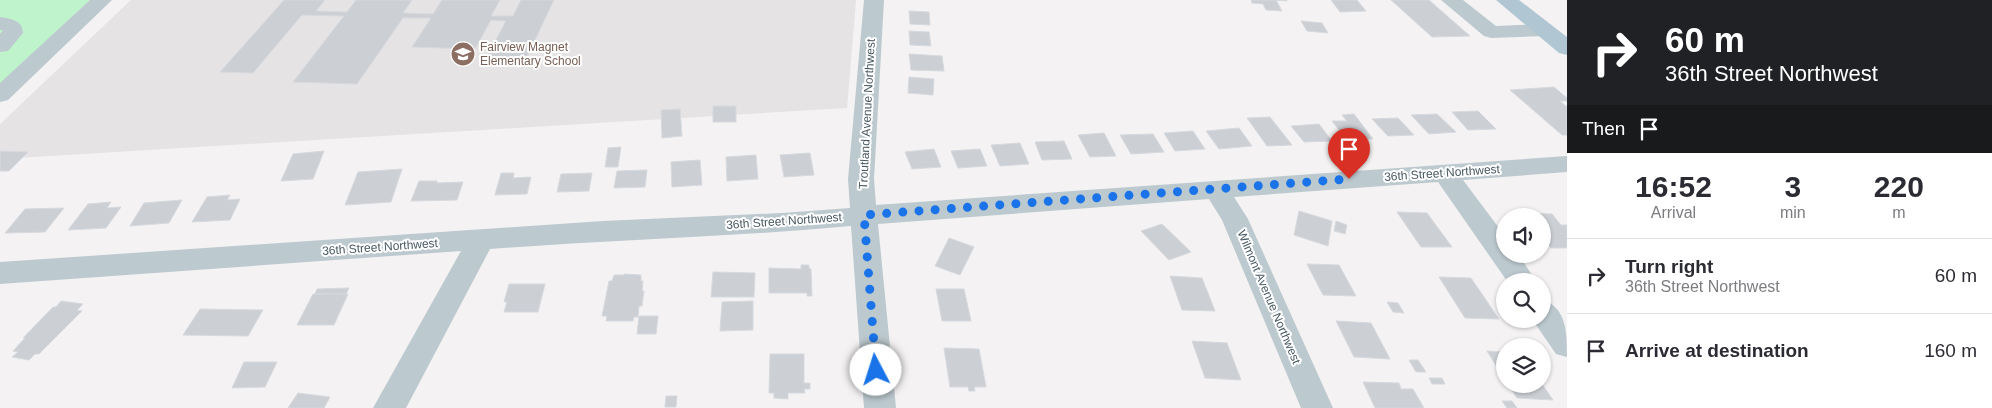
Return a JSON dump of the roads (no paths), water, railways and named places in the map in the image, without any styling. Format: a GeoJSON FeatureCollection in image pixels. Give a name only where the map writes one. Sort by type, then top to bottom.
{"type":"FeatureCollection","features":[{"type":"Feature","properties":{"kind":"main road"},"geometry":{"type":"LineString","coordinates":[[1506,0],[1567,48]]}},
{"type":"Feature","properties":{"kind":"street"},"geometry":{"type":"LineString","coordinates":[[0,95],[102,0]]}},
{"type":"Feature","properties":{"kind":"street","name":"Troutland Avenue Northwest"},"geometry":{"type":"LineString","coordinates":[[874,0],[861,180],[880,408]]}},
{"type":"Feature","properties":{"kind":"street"},"geometry":{"type":"LineString","coordinates":[[1451,0],[1490,32],[1544,30]]}},
{"type":"Feature","properties":{"kind":"street"},"geometry":{"type":"LineString","coordinates":[[0,23],[13,27],[13,33],[0,46]]}},
{"type":"Feature","properties":{"kind":"street","name":"36th Street Northwest"},"geometry":{"type":"LineString","coordinates":[[12,272],[603,231],[782,223],[864,215],[1567,164]]}},
{"type":"Feature","properties":{"kind":"street"},"geometry":{"type":"LineString","coordinates":[[1445,173],[1516,273]]}},
{"type":"Feature","properties":{"kind":"street","name":"Wilmont Avenue Northwest"},"geometry":{"type":"LineString","coordinates":[[1216,189],[1235,219],[1317,408]]}},
{"type":"Feature","properties":{"kind":"street"},"geometry":{"type":"LineString","coordinates":[[389,408],[482,240]]}},
{"type":"Feature","properties":{"kind":"street"},"geometry":{"type":"LineString","coordinates":[[0,291],[12,272]]}},
{"type":"Feature","properties":{"kind":"street"},"geometry":{"type":"LineString","coordinates":[[1551,322],[1567,344]]}},
{"type":"Feature","properties":{"kind":"place","name":"Fairview Magnet Elementary School"},"geometry":{"type":"Point","coordinates":[463,54]}}]}
